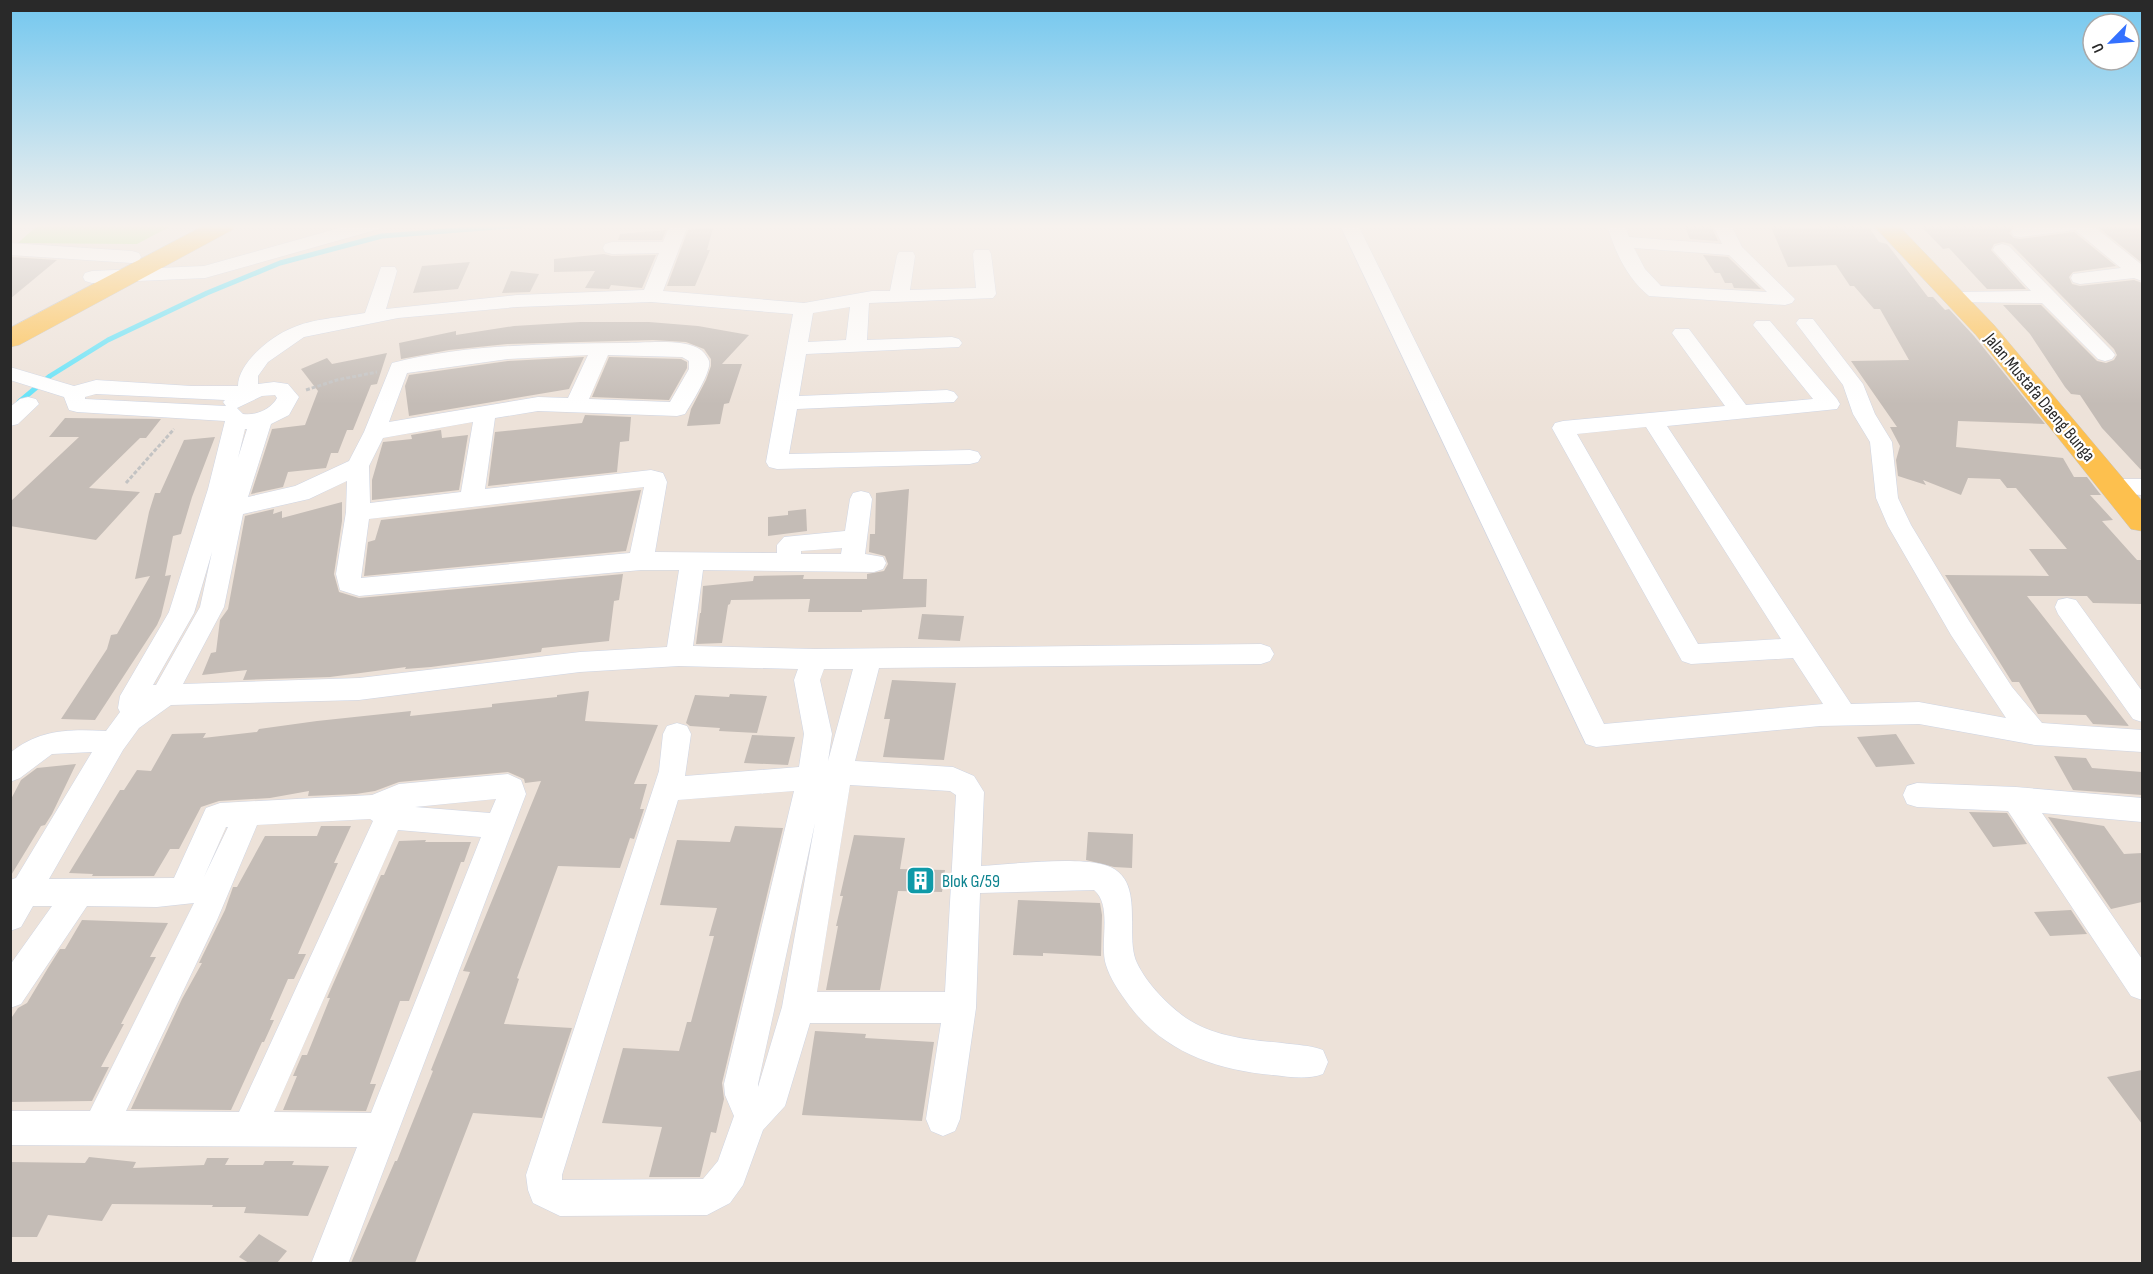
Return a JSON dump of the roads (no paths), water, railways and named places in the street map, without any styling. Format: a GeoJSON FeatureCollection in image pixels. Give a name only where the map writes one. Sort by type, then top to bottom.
{"type":"FeatureCollection","features":[{"type":"Feature","properties":{"kind":"main road"},"geometry":{"type":"LineString","coordinates":[[10,319],[77,284]]}},
{"type":"Feature","properties":{"kind":"main road"},"geometry":{"type":"LineString","coordinates":[[10,339],[100,284]]}},
{"type":"Feature","properties":{"kind":"main road","name":"Jalan Mustafa Daeng Bunga"},"geometry":{"type":"LineString","coordinates":[[1941,284],[1985,330],[2134,500]]}},
{"type":"Feature","properties":{"kind":"street"},"geometry":{"type":"LineString","coordinates":[[373,317],[384,284]]}},
{"type":"Feature","properties":{"kind":"street"},"geometry":{"type":"LineString","coordinates":[[651,296],[655,284]]}},
{"type":"Feature","properties":{"kind":"street"},"geometry":{"type":"LineString","coordinates":[[899,296],[901,284]]}},
{"type":"Feature","properties":{"kind":"street"},"geometry":{"type":"LineString","coordinates":[[248,393],[248,376],[261,357],[298,332],[398,312],[517,301],[651,296],[804,309],[860,299],[986,294],[985,284]]}},
{"type":"Feature","properties":{"kind":"street"},"geometry":{"type":"LineString","coordinates":[[1378,284],[1596,736],[1844,715],[1918,713],[2035,734],[2142,741]]}},
{"type":"Feature","properties":{"kind":"street"},"geometry":{"type":"LineString","coordinates":[[1650,284],[1656,292],[1785,299],[1770,284]]}},
{"type":"Feature","properties":{"kind":"street"},"geometry":{"type":"LineString","coordinates":[[2035,284],[2105,355]]}},
{"type":"Feature","properties":{"kind":"street"},"geometry":{"type":"LineString","coordinates":[[1954,298],[2047,297]]}},
{"type":"Feature","properties":{"kind":"street"},"geometry":{"type":"LineString","coordinates":[[856,346],[860,299]]}},
{"type":"Feature","properties":{"kind":"street"},"geometry":{"type":"LineString","coordinates":[[804,309],[777,462],[970,457]]}},
{"type":"Feature","properties":{"kind":"street"},"geometry":{"type":"LineString","coordinates":[[1806,323],[1853,384],[1864,414],[1881,442],[1887,498],[1900,526],[1960,628],[2004,694],[2035,734]]}},
{"type":"Feature","properties":{"kind":"street"},"geometry":{"type":"LineString","coordinates":[[1763,325],[1829,404],[1563,428],[1691,654],[1800,648]]}},
{"type":"Feature","properties":{"kind":"street"},"geometry":{"type":"LineString","coordinates":[[1682,333],[1741,413]]}},
{"type":"Feature","properties":{"kind":"street"},"geometry":{"type":"LineString","coordinates":[[798,348],[952,344]]}},
{"type":"Feature","properties":{"kind":"street"},"geometry":{"type":"LineString","coordinates":[[575,407],[601,349]]}},
{"type":"Feature","properties":{"kind":"street"},"geometry":{"type":"LineString","coordinates":[[375,432],[538,404],[677,409],[699,369],[699,360],[694,354],[686,351],[601,349],[504,352],[399,368],[375,432],[358,466],[357,506],[348,574],[350,584],[359,587],[641,561],[788,563],[861,555],[861,499]]}},
{"type":"Feature","properties":{"kind":"street"},"geometry":{"type":"LineString","coordinates":[[11,374],[67,390],[96,387],[161,392],[186,405],[233,416],[247,422],[261,420],[281,410],[288,397],[281,389],[266,388],[186,405],[146,408],[77,405],[67,390]]}},
{"type":"Feature","properties":{"kind":"street"},"geometry":{"type":"LineString","coordinates":[[146,408],[161,392]]}},
{"type":"Feature","properties":{"kind":"street"},"geometry":{"type":"LineString","coordinates":[[10,770],[35,749],[125,720],[163,696],[212,607],[234,402],[248,393]]}},
{"type":"Feature","properties":{"kind":"street"},"geometry":{"type":"LineString","coordinates":[[789,403],[947,397]]}},
{"type":"Feature","properties":{"kind":"street"},"geometry":{"type":"LineString","coordinates":[[10,418],[28,404]]}},
{"type":"Feature","properties":{"kind":"street"},"geometry":{"type":"LineString","coordinates":[[472,498],[485,413]]}},
{"type":"Feature","properties":{"kind":"street"},"geometry":{"type":"LineString","coordinates":[[10,917],[19,892],[125,720],[181,613],[261,420]]}},
{"type":"Feature","properties":{"kind":"street"},"geometry":{"type":"LineString","coordinates":[[1653,421],[1844,715]]}},
{"type":"Feature","properties":{"kind":"street"},"geometry":{"type":"LineString","coordinates":[[223,510],[301,493],[358,466]]}},
{"type":"Feature","properties":{"kind":"street"},"geometry":{"type":"LineString","coordinates":[[301,493],[357,506],[472,498],[655,478],[641,561]]}},
{"type":"Feature","properties":{"kind":"street"},"geometry":{"type":"LineString","coordinates":[[679,656],[692,561]]}},
{"type":"Feature","properties":{"kind":"street"},"geometry":{"type":"LineString","coordinates":[[2067,608],[2142,711]]}},
{"type":"Feature","properties":{"kind":"street"},"geometry":{"type":"LineString","coordinates":[[163,696],[359,689],[580,662],[679,656],[815,659],[1261,654]]}},
{"type":"Feature","properties":{"kind":"street"},"geometry":{"type":"LineString","coordinates":[[752,1117],[742,1095],[741,1084],[825,776],[869,658]]}},
{"type":"Feature","properties":{"kind":"street"},"geometry":{"type":"LineString","coordinates":[[677,734],[673,771],[544,1175],[546,1191],[560,1198],[707,1197],[719,1191],[728,1181],[752,1117],[771,1100],[798,1007],[825,776],[807,680],[815,659]]}},
{"type":"Feature","properties":{"kind":"street"},"geometry":{"type":"LineString","coordinates":[[667,789],[871,773],[953,779],[964,784],[970,792],[960,1008],[943,1119]]}},
{"type":"Feature","properties":{"kind":"street"},"geometry":{"type":"LineString","coordinates":[[183,891],[217,816],[388,807],[508,786],[512,790],[512,795],[328,1263]]}},
{"type":"Feature","properties":{"kind":"street"},"geometry":{"type":"LineString","coordinates":[[1917,795],[2016,799],[2142,810]]}},
{"type":"Feature","properties":{"kind":"street"},"geometry":{"type":"LineString","coordinates":[[2016,799],[2142,985]]}},
{"type":"Feature","properties":{"kind":"street"},"geometry":{"type":"LineString","coordinates":[[388,807],[499,826]]}},
{"type":"Feature","properties":{"kind":"street"},"geometry":{"type":"LineString","coordinates":[[249,1128],[388,807]]}},
{"type":"Feature","properties":{"kind":"street"},"geometry":{"type":"LineString","coordinates":[[100,1128],[203,916],[248,814]]}},
{"type":"Feature","properties":{"kind":"street"},"geometry":{"type":"LineString","coordinates":[[966,880],[1081,875],[1101,877],[1106,880],[1117,896],[1120,963],[1152,1011],[1171,1029],[1230,1054],[1311,1062]]}},
{"type":"Feature","properties":{"kind":"street"},"geometry":{"type":"LineString","coordinates":[[19,892],[78,894],[183,891],[215,887]]}},
{"type":"Feature","properties":{"kind":"street"},"geometry":{"type":"LineString","coordinates":[[10,993],[78,894]]}},
{"type":"Feature","properties":{"kind":"street"},"geometry":{"type":"LineString","coordinates":[[798,1007],[960,1008]]}},
{"type":"Feature","properties":{"kind":"street"},"geometry":{"type":"LineString","coordinates":[[10,1128],[381,1130]]}},
{"type":"Feature","properties":{"kind":"waterway"},"geometry":{"type":"LineString","coordinates":[[19,402],[50,376],[108,340],[228,284]]}},
{"type":"Feature","properties":{"kind":"place","name":"Blok G/59"},"geometry":{"type":"Point","coordinates":[921,881]}}]}
